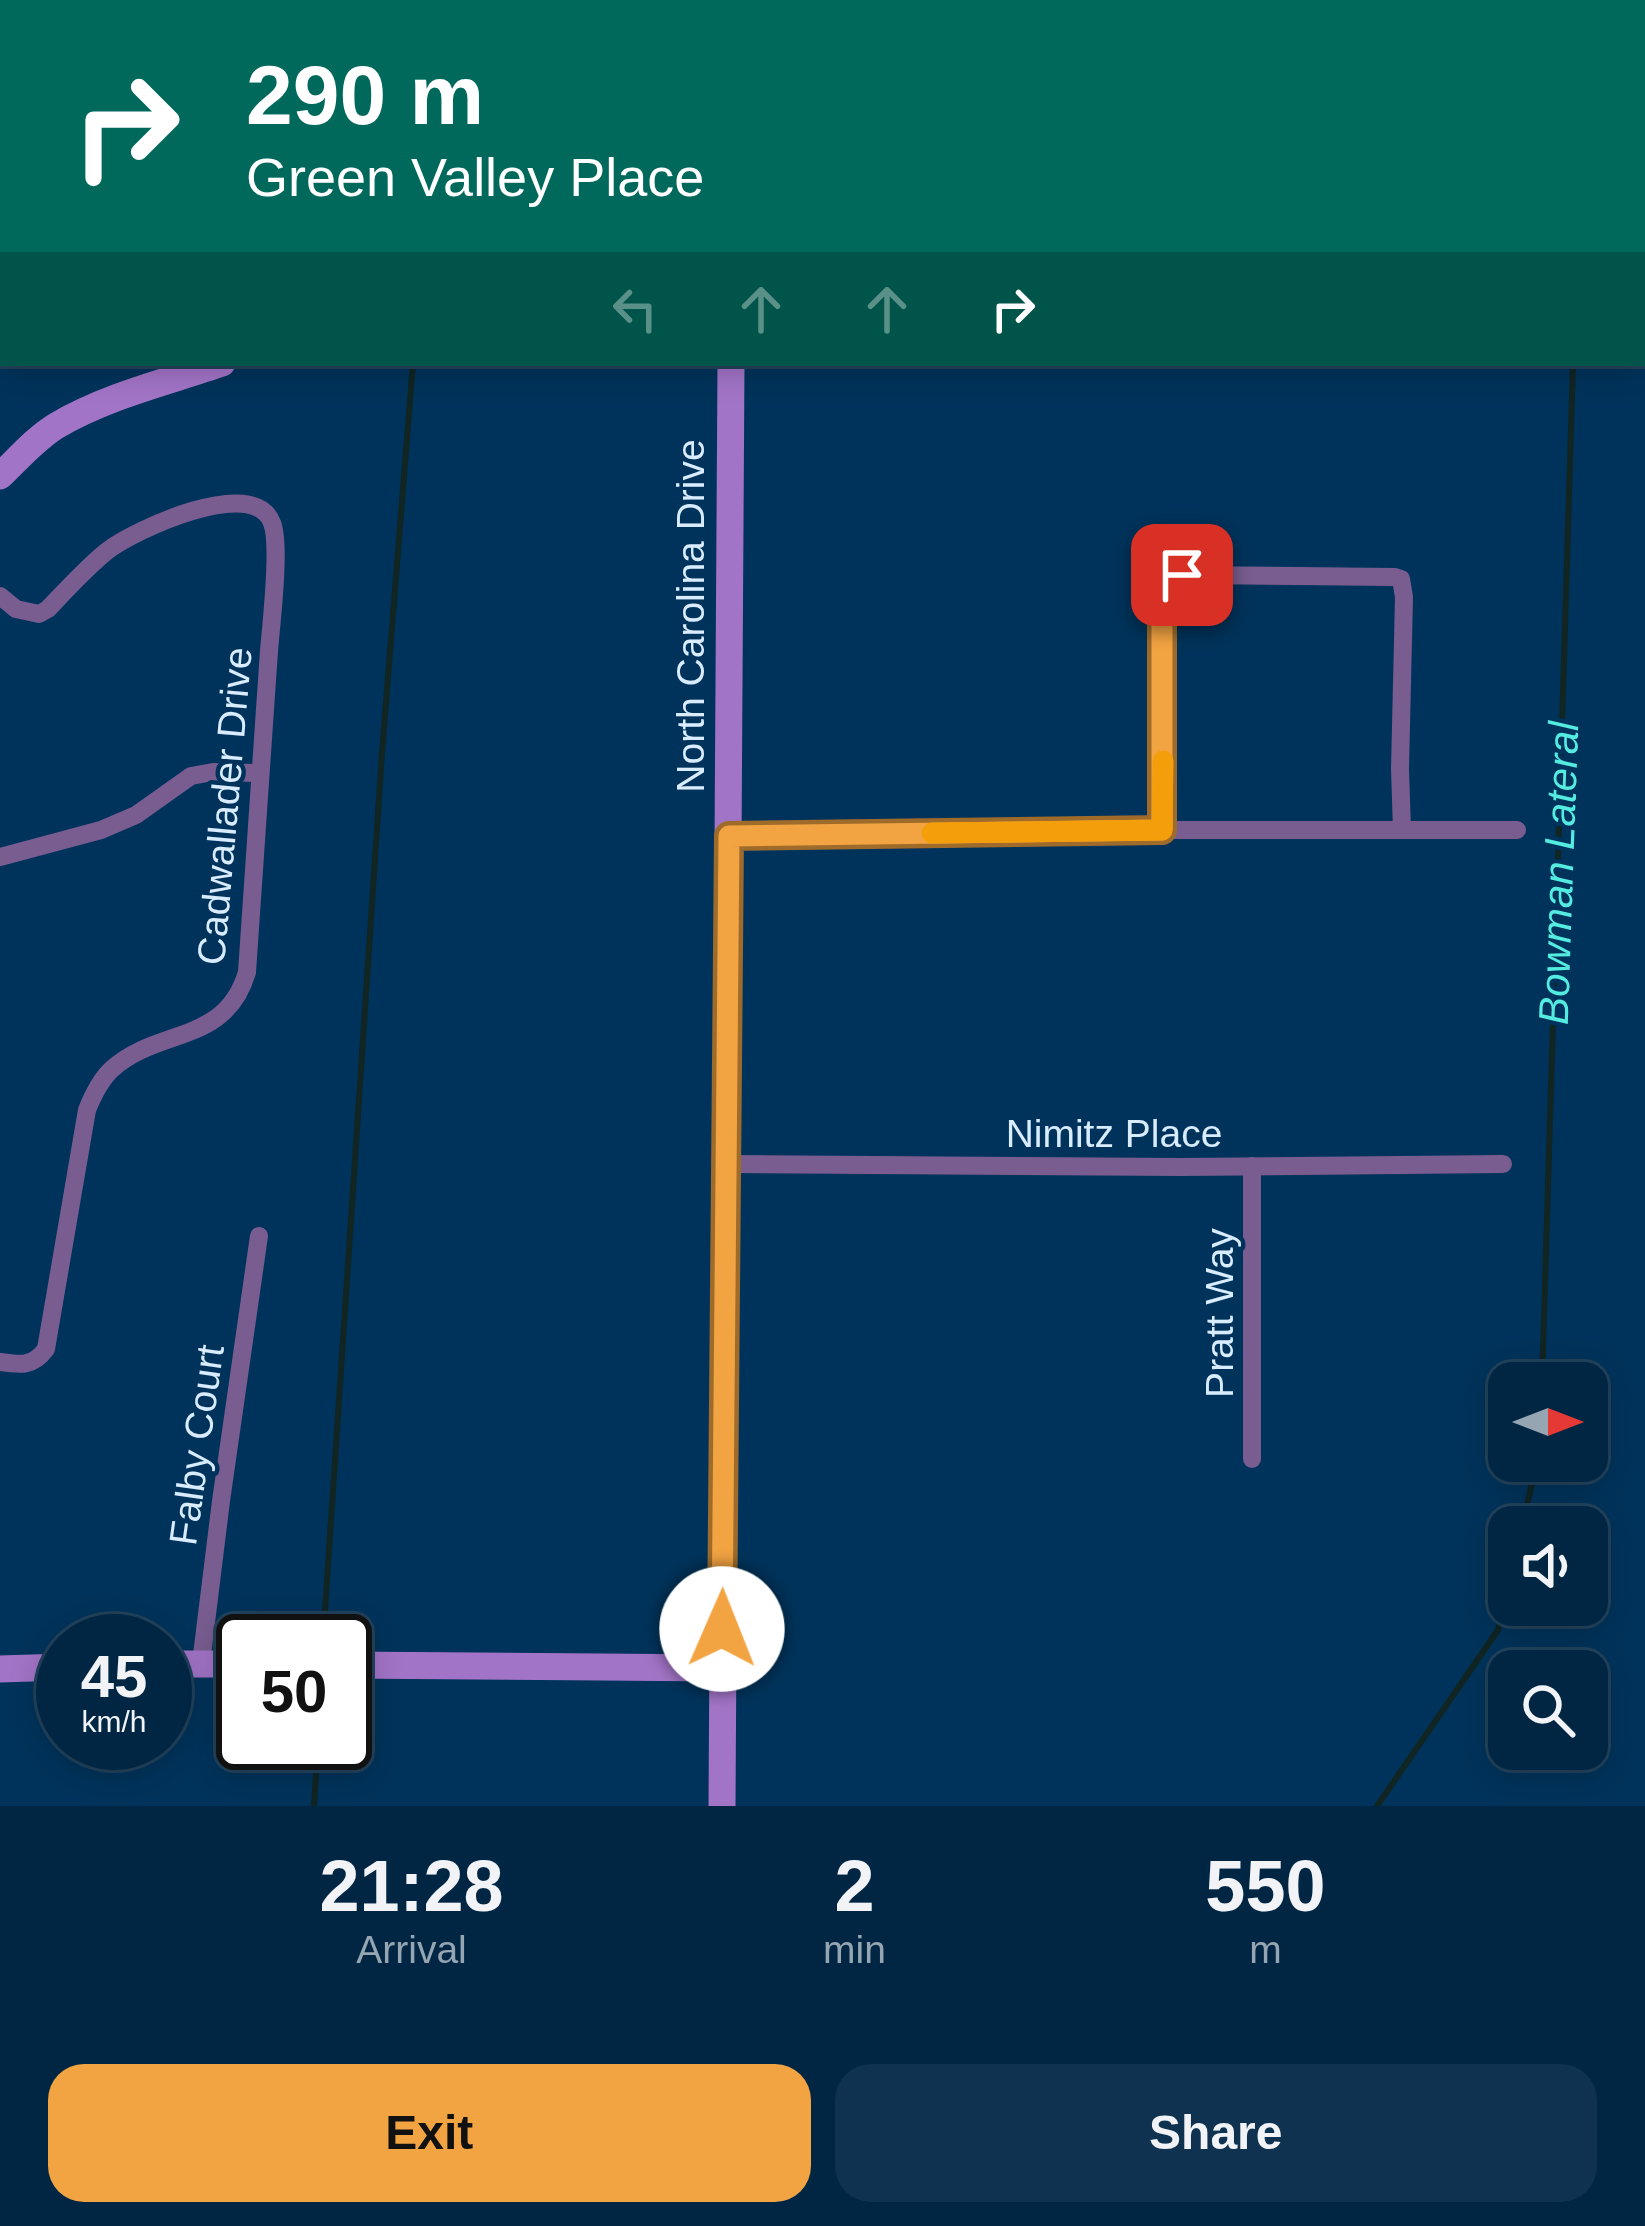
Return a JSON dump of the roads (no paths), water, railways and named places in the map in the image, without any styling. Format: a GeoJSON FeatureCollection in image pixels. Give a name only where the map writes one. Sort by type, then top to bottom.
{"type":"FeatureCollection","features":[{"type":"Feature","properties":{"kind":"main road"},"geometry":{"type":"LineString","coordinates":[[0,476],[38,439],[68,420],[213,366]]}},
{"type":"Feature","properties":{"kind":"main road","name":"North Carolina Drive"},"geometry":{"type":"LineString","coordinates":[[722,1806],[731,366]]}},
{"type":"Feature","properties":{"kind":"main road"},"geometry":{"type":"LineString","coordinates":[[192,1663],[216,1663]]}},
{"type":"Feature","properties":{"kind":"main road"},"geometry":{"type":"LineString","coordinates":[[372,1665],[722,1668]]}},
{"type":"Feature","properties":{"kind":"main road"},"geometry":{"type":"LineString","coordinates":[[0,1669],[36,1668]]}},
{"type":"Feature","properties":{"kind":"street","name":"Cadwallader Drive"},"geometry":{"type":"LineString","coordinates":[[0,596],[16,609],[39,614],[106,552],[131,536],[211,506],[244,502],[266,513],[273,524],[244,984],[217,1019],[134,1054],[106,1074],[95,1090],[87,1110],[46,1349],[26,1365],[0,1362]]}},
{"type":"Feature","properties":{"kind":"street"},"geometry":{"type":"LineString","coordinates":[[1162,830],[1162,598],[1167,580],[1182,575],[1401,579],[1402,830]]}},
{"type":"Feature","properties":{"kind":"street"},"geometry":{"type":"LineString","coordinates":[[0,857],[101,830],[136,815],[191,776],[260,773]]}},
{"type":"Feature","properties":{"kind":"street"},"geometry":{"type":"LineString","coordinates":[[729,836],[1517,830]]}},
{"type":"Feature","properties":{"kind":"street","name":"Nimitz Place"},"geometry":{"type":"LineString","coordinates":[[726,1164],[1503,1164]]}},
{"type":"Feature","properties":{"kind":"street","name":"Pratt Way"},"geometry":{"type":"LineString","coordinates":[[1252,1166],[1252,1459]]}},
{"type":"Feature","properties":{"kind":"street","name":"Falby Court"},"geometry":{"type":"LineString","coordinates":[[201,1663],[259,1236]]}},
{"type":"Feature","properties":{"kind":"waterway"},"geometry":{"type":"LineString","coordinates":[[325,1614],[413,366]]}},
{"type":"Feature","properties":{"kind":"waterway","name":"Bowman Lateral"},"geometry":{"type":"LineString","coordinates":[[1543,1362],[1573,366]]}},
{"type":"Feature","properties":{"kind":"waterway","name":"Bowman Lateral"},"geometry":{"type":"LineString","coordinates":[[1527,1506],[1532,1482]]}},
{"type":"Feature","properties":{"kind":"waterway","name":"Bowman Lateral"},"geometry":{"type":"LineString","coordinates":[[1377,1806],[1499,1626]]}},
{"type":"Feature","properties":{"kind":"waterway"},"geometry":{"type":"LineString","coordinates":[[314,1806],[316,1770]]}}]}
